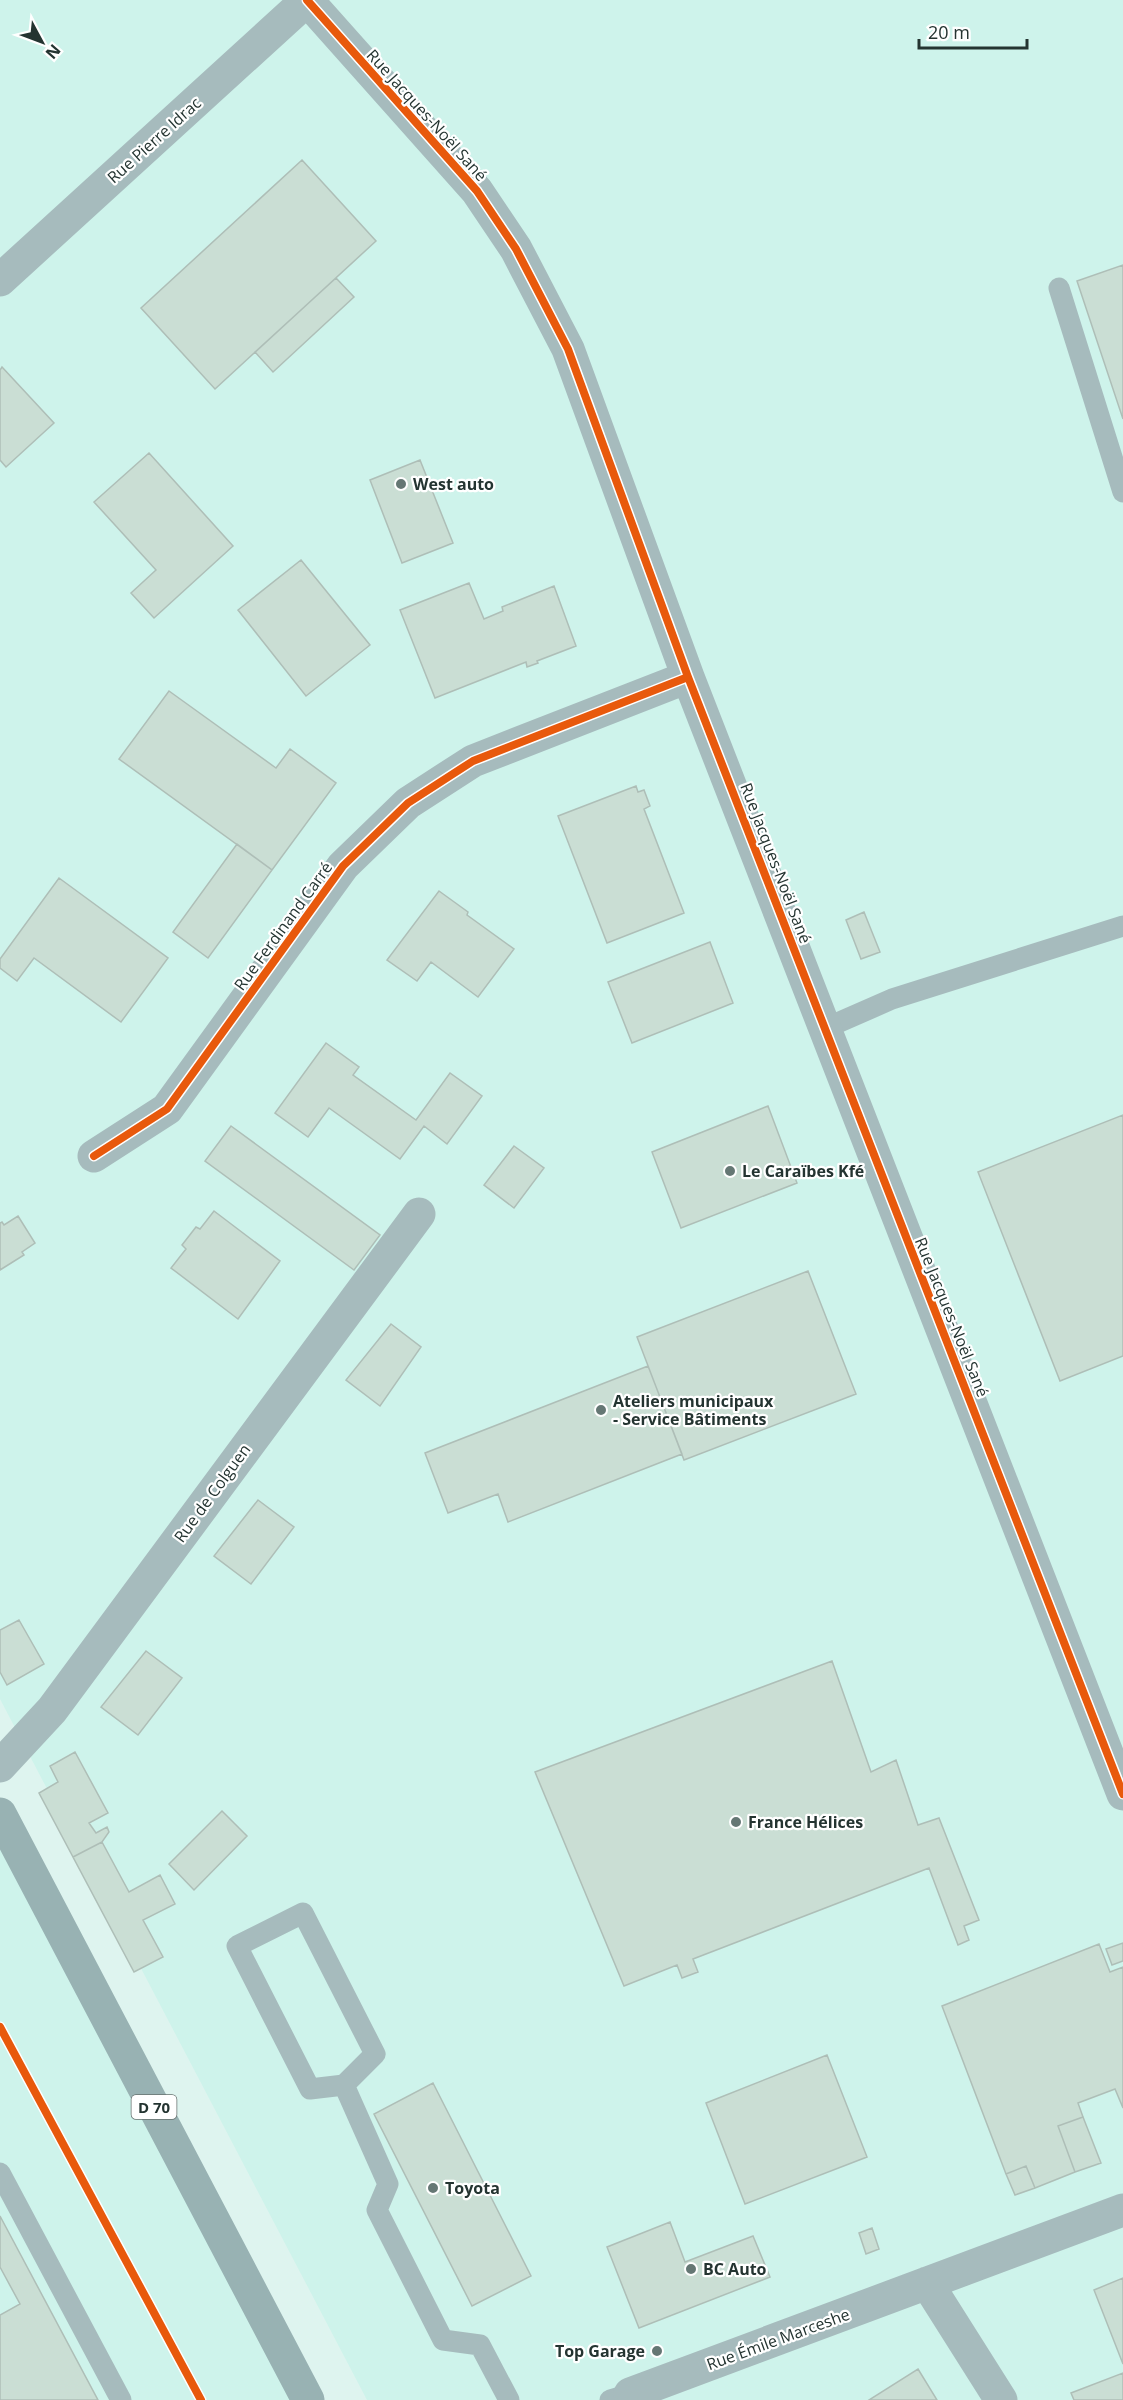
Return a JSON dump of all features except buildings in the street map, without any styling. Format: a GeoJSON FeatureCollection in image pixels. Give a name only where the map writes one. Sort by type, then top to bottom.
{"type":"FeatureCollection","features":[{"type":"Feature","properties":{"kind":"main road","name":"D 70"},"geometry":{"type":"LineString","coordinates":[[0,1815],[308,2400]]}},
{"type":"Feature","properties":{"kind":"street","name":"Rue Pierre Idrac"},"geometry":{"type":"LineString","coordinates":[[0,280],[307,0]]}},
{"type":"Feature","properties":{"kind":"street","name":"Rue Jacques-Noël Sané"},"geometry":{"type":"LineString","coordinates":[[307,0],[477,192],[516,249],[568,349],[688,677],[1123,1794]]}},
{"type":"Feature","properties":{"kind":"street","name":"Rue Ferdinand Carré"},"geometry":{"type":"LineString","coordinates":[[94,1156],[167,1109],[342,866],[408,803],[473,761],[688,677]]}},
{"type":"Feature","properties":{"kind":"street","name":"Rue de Colguen"},"geometry":{"type":"LineString","coordinates":[[0,1766],[52,1710],[418,1214]]}},
{"type":"Feature","properties":{"kind":"street","name":"Rue Émile Marceshe"},"geometry":{"type":"LineString","coordinates":[[625,2398],[1123,2210]]}},
{"type":"Feature","properties":{"kind":"street"},"geometry":{"type":"LineString","coordinates":[[927,2283],[1000,2400]]}},
{"type":"Feature","properties":{"kind":"lane"},"geometry":{"type":"LineString","coordinates":[[1059,288],[1123,492]]}},
{"type":"Feature","properties":{"kind":"lane"},"geometry":{"type":"LineString","coordinates":[[826,1028],[892,999],[1123,927]]}},
{"type":"Feature","properties":{"kind":"lane"},"geometry":{"type":"LineString","coordinates":[[303,1913],[375,2054],[344,2085],[310,2089],[237,1946],[303,1913]]}},
{"type":"Feature","properties":{"kind":"lane"},"geometry":{"type":"LineString","coordinates":[[344,2085],[388,2184],[377,2210],[443,2340],[480,2345],[509,2400]]}},
{"type":"Feature","properties":{"kind":"lane"},"geometry":{"type":"LineString","coordinates":[[0,2173],[121,2400]]}},
{"type":"Feature","properties":{"kind":"shaded area"},"geometry":{"type":"Polygon","coordinates":[[[0,0],[1123,0],[1123,2400],[367,2400],[0,1699],[0,0]]]}},
{"type":"Feature","properties":{"kind":"shaded area"},"geometry":{"type":"Polygon","coordinates":[[[0,1814],[308,2400],[0,2400],[0,1814]]]}},
{"type":"Feature","properties":{"kind":"cycle path"},"geometry":{"type":"LineString","coordinates":[[307,0],[477,191],[516,249],[568,349],[688,677],[1123,1794]]}},
{"type":"Feature","properties":{"kind":"cycle path"},"geometry":{"type":"LineString","coordinates":[[94,1156],[167,1109],[343,866],[408,803],[473,761],[688,677]]}},
{"type":"Feature","properties":{"kind":"cycle path"},"geometry":{"type":"LineString","coordinates":[[0,2027],[201,2400]]}},
{"type":"Feature","properties":{"kind":"place","name":"West auto"},"geometry":{"type":"Point","coordinates":[401,484]}},
{"type":"Feature","properties":{"kind":"place","name":"Le Caraïbes Kfé"},"geometry":{"type":"Point","coordinates":[730,1171]}},
{"type":"Feature","properties":{"kind":"place","name":"Ateliers municipaux - Service Bâtiments"},"geometry":{"type":"Point","coordinates":[601,1410]}},
{"type":"Feature","properties":{"kind":"place","name":"France Hélices"},"geometry":{"type":"Point","coordinates":[736,1822]}},
{"type":"Feature","properties":{"kind":"place","name":"Toyota"},"geometry":{"type":"Point","coordinates":[433,2188]}},
{"type":"Feature","properties":{"kind":"place","name":"BC Auto"},"geometry":{"type":"Point","coordinates":[691,2269]}},
{"type":"Feature","properties":{"kind":"place","name":"Top Garage"},"geometry":{"type":"Point","coordinates":[657,2351]}}]}
